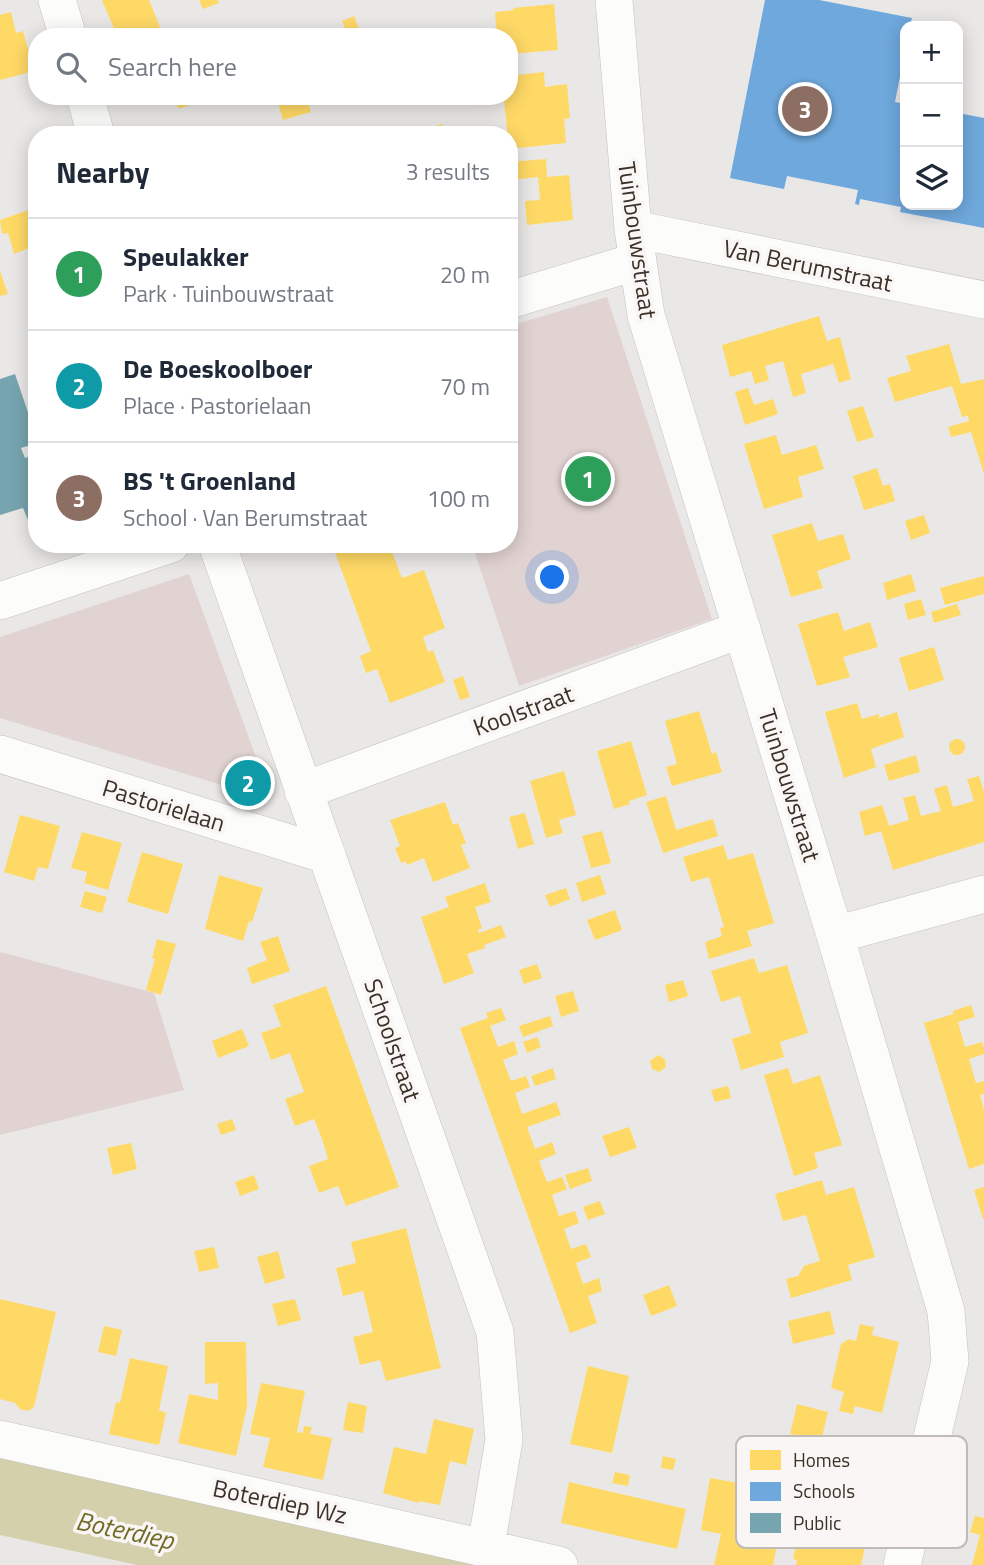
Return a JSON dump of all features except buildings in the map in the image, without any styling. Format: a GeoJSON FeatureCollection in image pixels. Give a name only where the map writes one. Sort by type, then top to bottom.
{"type":"FeatureCollection","features":[{"type":"Feature","properties":{"kind":"street"},"geometry":{"type":"LineString","coordinates":[[57,0],[65,28]]}},
{"type":"Feature","properties":{"kind":"street","name":"Tuinbouwstraat"},"geometry":{"type":"LineString","coordinates":[[614,0],[636,245],[646,315],[835,935],[946,1311],[950,1361],[932,1436]]}},
{"type":"Feature","properties":{"kind":"street"},"geometry":{"type":"LineString","coordinates":[[88,105],[93,126]]}},
{"type":"Feature","properties":{"kind":"street"},"geometry":{"type":"LineString","coordinates":[[518,296],[636,245]]}},
{"type":"Feature","properties":{"kind":"street","name":"Van Berumstraat"},"geometry":{"type":"LineString","coordinates":[[636,245],[984,300]]}},
{"type":"Feature","properties":{"kind":"street"},"geometry":{"type":"LineString","coordinates":[[0,601],[144,553]]}},
{"type":"Feature","properties":{"kind":"street","name":"Schoolstraat"},"geometry":{"type":"LineString","coordinates":[[220,553],[495,1332],[504,1440],[486,1547]]}},
{"type":"Feature","properties":{"kind":"street","name":"Koolstraat"},"geometry":{"type":"LineString","coordinates":[[303,791],[742,629]]}},
{"type":"Feature","properties":{"kind":"street","name":"Pastorielaan"},"geometry":{"type":"LineString","coordinates":[[0,754],[327,855]]}},
{"type":"Feature","properties":{"kind":"street"},"geometry":{"type":"LineString","coordinates":[[835,935],[984,894]]}},
{"type":"Feature","properties":{"kind":"street","name":"Boterdiep Wz"},"geometry":{"type":"LineString","coordinates":[[0,1439],[559,1565]]}},
{"type":"Feature","properties":{"kind":"shaded area"},"geometry":{"type":"Polygon","coordinates":[[[607,297],[712,619],[519,686],[475,553],[518,553],[518,323],[607,297]]]}},
{"type":"Feature","properties":{"kind":"shaded area"},"geometry":{"type":"Polygon","coordinates":[[[189,574],[257,760],[237,776],[232,788],[0,718],[0,637],[189,574]]]}},
{"type":"Feature","properties":{"kind":"shaded area"},"geometry":{"type":"Polygon","coordinates":[[[0,952],[154,993],[184,1090],[0,1135],[0,952]]]}},
{"type":"Feature","properties":{"kind":"water","name":"Boterdiep"},"geometry":{"type":"Polygon","coordinates":[[[0,1456],[484,1565],[137,1565],[0,1535],[0,1456]]]}},
{"type":"Feature","properties":{"kind":"place","name":"BS 't Groenland"},"geometry":{"type":"Point","coordinates":[805,109]}},
{"type":"Feature","properties":{"kind":"place","name":"Speulakker"},"geometry":{"type":"Point","coordinates":[588,479]}},
{"type":"Feature","properties":{"kind":"place","name":"De Boeskoolboer"},"geometry":{"type":"Point","coordinates":[248,783]}}]}
